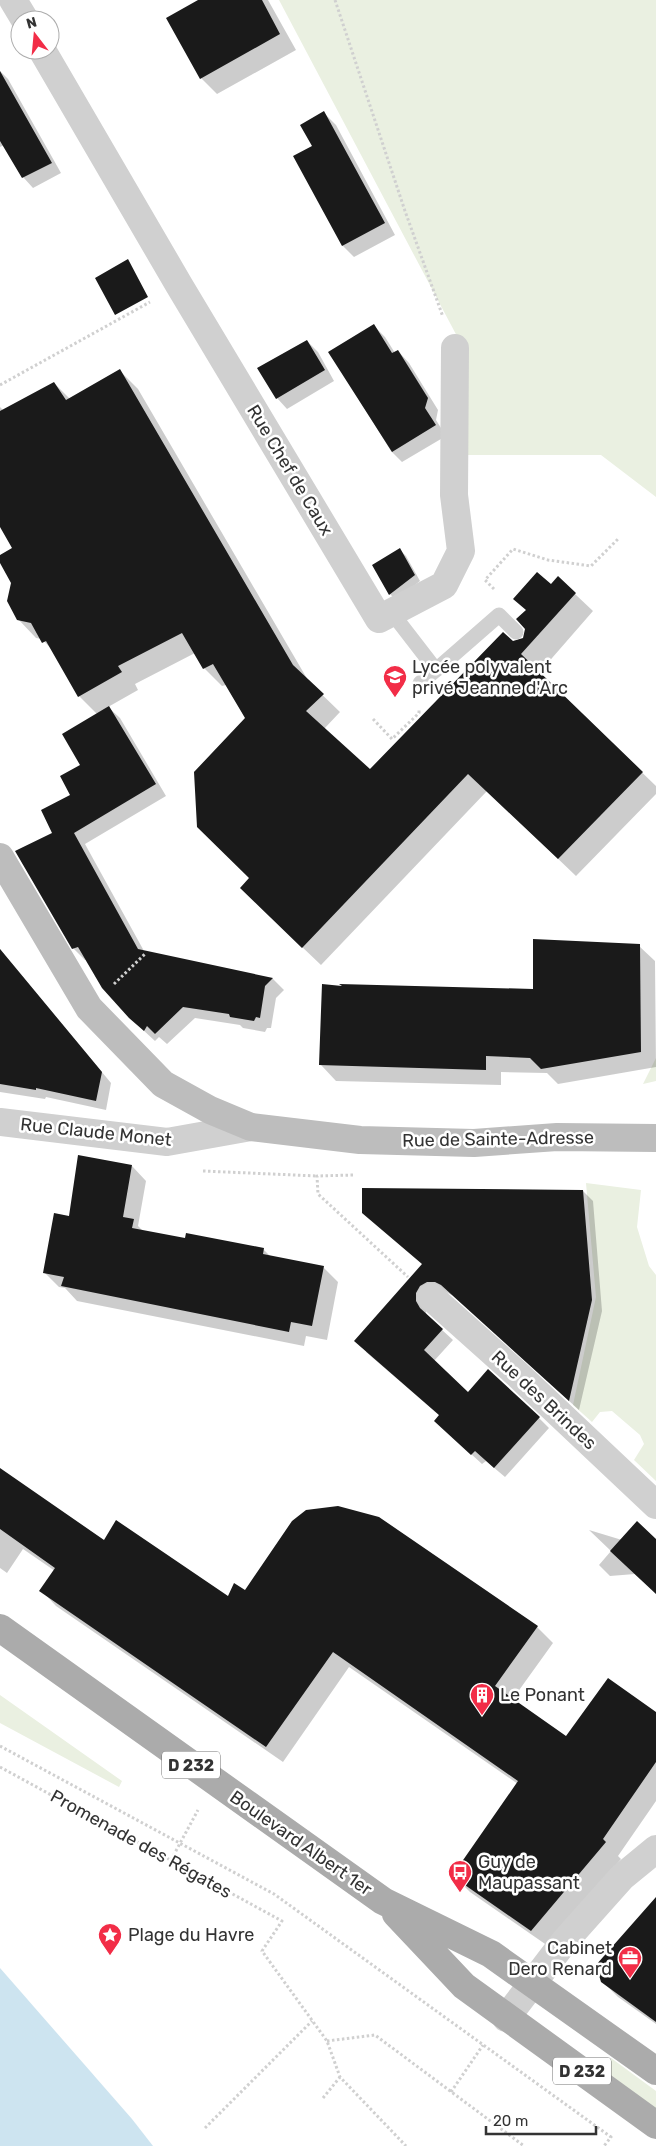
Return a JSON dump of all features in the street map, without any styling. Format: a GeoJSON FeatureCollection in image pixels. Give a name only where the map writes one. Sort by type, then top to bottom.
{"type":"FeatureCollection","features":[{"type":"Feature","properties":{"kind":"main road","name":"Rue de Sainte-Adresse"},"geometry":{"type":"LineString","coordinates":[[0,857],[89,1008],[163,1084],[210,1110],[251,1127],[381,1141],[474,1143],[557,1137],[656,1138]]}},
{"type":"Feature","properties":{"kind":"main road","name":"Boulevard Albert 1er"},"geometry":{"type":"LineString","coordinates":[[0,1628],[383,1901],[491,1954],[656,2072]]}},
{"type":"Feature","properties":{"kind":"main road","name":"Boulevard Albert 1er"},"geometry":{"type":"LineString","coordinates":[[383,1901],[464,1986],[656,2126]]}},
{"type":"Feature","properties":{"kind":"street","name":"Rue Chef de Caux"},"geometry":{"type":"LineString","coordinates":[[48,60],[179,286],[379,619],[392,613]]}},
{"type":"Feature","properties":{"kind":"street"},"geometry":{"type":"LineString","coordinates":[[392,613],[444,585],[461,551],[454,495],[454,348]]}},
{"type":"Feature","properties":{"kind":"street","name":"Rue Claude Monet"},"geometry":{"type":"LineString","coordinates":[[0,1122],[167,1142],[251,1127]]}},
{"type":"Feature","properties":{"kind":"street","name":"Rue des Brindes"},"geometry":{"type":"LineString","coordinates":[[431,1298],[516,1373],[656,1504]]}},
{"type":"Feature","properties":{"kind":"street"},"geometry":{"type":"LineString","coordinates":[[506,2018],[564,1942],[622,1876],[656,1850]]}},
{"type":"Feature","properties":{"kind":"lane"},"geometry":{"type":"LineString","coordinates":[[392,613],[436,670]]}},
{"type":"Feature","properties":{"kind":"lane"},"geometry":{"type":"LineString","coordinates":[[420,683],[499,615],[516,632]]}},
{"type":"Feature","properties":{"kind":"path"},"geometry":{"type":"LineString","coordinates":[[335,0],[405,211],[454,348]]}},
{"type":"Feature","properties":{"kind":"path"},"geometry":{"type":"LineString","coordinates":[[0,385],[179,286]]}},
{"type":"Feature","properties":{"kind":"path"},"geometry":{"type":"LineString","coordinates":[[496,592],[485,580],[513,549],[548,560],[591,566],[618,539]]}},
{"type":"Feature","properties":{"kind":"path"},"geometry":{"type":"LineString","coordinates":[[373,719],[392,739],[419,713]]}},
{"type":"Feature","properties":{"kind":"path"},"geometry":{"type":"LineString","coordinates":[[89,1008],[146,953]]}},
{"type":"Feature","properties":{"kind":"path"},"geometry":{"type":"LineString","coordinates":[[167,1142],[193,1169],[208,1172],[317,1176]]}},
{"type":"Feature","properties":{"kind":"path"},"geometry":{"type":"LineString","coordinates":[[318,1194],[392,1262]]}},
{"type":"Feature","properties":{"kind":"path"},"geometry":{"type":"LineString","coordinates":[[0,1746],[274,1894],[611,2137],[604,2146]]}},
{"type":"Feature","properties":{"kind":"path","name":"Promenade des Régates"},"geometry":{"type":"LineString","coordinates":[[0,1767],[282,1921],[262,1951],[312,2022]]}},
{"type":"Feature","properties":{"kind":"path"},"geometry":{"type":"LineString","coordinates":[[171,1860],[215,1781]]}},
{"type":"Feature","properties":{"kind":"path"},"geometry":{"type":"LineString","coordinates":[[205,2128],[312,2022],[327,2041],[340,2077],[406,2146]]}},
{"type":"Feature","properties":{"kind":"path"},"geometry":{"type":"LineString","coordinates":[[327,2041],[375,2035],[524,2146]]}},
{"type":"Feature","properties":{"kind":"path"},"geometry":{"type":"LineString","coordinates":[[451,2092],[484,2045]]}},
{"type":"Feature","properties":{"kind":"path"},"geometry":{"type":"LineString","coordinates":[[323,2098],[340,2077]]}},
{"type":"Feature","properties":{"kind":"green space"},"geometry":{"type":"Polygon","coordinates":[[[279,0],[656,0],[656,497],[601,455],[465,455],[459,340],[279,0]]]}},
{"type":"Feature","properties":{"kind":"green space"},"geometry":{"type":"Polygon","coordinates":[[[656,1058],[656,1081],[643,1084],[656,1058]]]}},
{"type":"Feature","properties":{"kind":"green space"},"geometry":{"type":"Polygon","coordinates":[[[586,1183],[641,1190],[637,1227],[649,1266],[656,1275],[656,1481],[634,1460],[644,1444],[640,1435],[612,1411],[600,1412],[592,1422],[573,1405],[596,1297],[586,1183]]]}},
{"type":"Feature","properties":{"kind":"green space"},"geometry":{"type":"Polygon","coordinates":[[[0,1695],[122,1781],[119,1787],[0,1723],[0,1695]]]}},
{"type":"Feature","properties":{"kind":"green space"},"geometry":{"type":"Polygon","coordinates":[[[611,2058],[656,2091],[656,2109],[602,2069],[611,2058]]]}},
{"type":"Feature","properties":{"kind":"water"},"geometry":{"type":"Polygon","coordinates":[[[0,1968],[132,2119],[153,2146],[0,2146],[0,1968]]]}},
{"type":"Feature","properties":{"kind":"building"},"geometry":{"type":"Polygon","coordinates":[[[198,0],[262,0],[280,34],[200,79],[166,18],[198,0]]]}},
{"type":"Feature","properties":{"kind":"building"},"geometry":{"type":"Polygon","coordinates":[[[0,71],[52,163],[22,178],[0,141],[0,71]]]}},
{"type":"Feature","properties":{"kind":"building"},"geometry":{"type":"Polygon","coordinates":[[[324,111],[385,223],[342,246],[293,156],[312,146],[300,125],[324,111]]]}},
{"type":"Feature","properties":{"kind":"building"},"geometry":{"type":"Polygon","coordinates":[[[128,259],[148,297],[115,315],[95,278],[128,259]]]}},
{"type":"Feature","properties":{"kind":"building"},"geometry":{"type":"Polygon","coordinates":[[[374,324],[392,353],[398,350],[428,398],[425,408],[436,425],[392,452],[328,352],[374,324]]]}},
{"type":"Feature","properties":{"kind":"building"},"geometry":{"type":"Polygon","coordinates":[[[307,340],[325,370],[276,399],[257,368],[307,340]]]}},
{"type":"Feature","properties":{"kind":"building"},"geometry":{"type":"Polygon","coordinates":[[[120,369],[293,665],[324,694],[306,711],[370,769],[503,632],[513,641],[523,638],[525,629],[516,619],[526,610],[513,599],[537,572],[551,584],[558,576],[576,593],[521,654],[643,772],[558,859],[468,774],[302,948],[240,888],[249,878],[197,827],[194,772],[245,718],[213,664],[203,669],[182,633],[118,666],[122,672],[78,697],[46,641],[42,643],[31,623],[17,620],[7,601],[11,583],[0,563],[0,555],[12,548],[0,527],[0,411],[54,382],[66,400],[120,369]]]}},
{"type":"Feature","properties":{"kind":"building"},"geometry":{"type":"Polygon","coordinates":[[[400,548],[415,575],[389,595],[372,565],[400,548]]]}},
{"type":"Feature","properties":{"kind":"building"},"geometry":{"type":"Polygon","coordinates":[[[109,706],[156,784],[74,833],[138,949],[273,978],[265,986],[260,1018],[256,1017],[254,1021],[230,1017],[229,1014],[183,1007],[155,1034],[147,1026],[144,1031],[129,1018],[102,988],[78,947],[72,949],[15,851],[52,833],[41,810],[70,795],[60,776],[80,765],[62,734],[109,706]]]}},
{"type":"Feature","properties":{"kind":"building"},"geometry":{"type":"Polygon","coordinates":[[[533,939],[640,944],[641,1052],[541,1069],[530,1058],[486,1056],[486,1070],[319,1065],[322,984],[342,986],[339,984],[533,989],[533,939]]]}},
{"type":"Feature","properties":{"kind":"building"},"geometry":{"type":"Polygon","coordinates":[[[0,949],[102,1072],[96,1101],[36,1088],[36,1090],[0,1084],[0,949]]]}},
{"type":"Feature","properties":{"kind":"building"},"geometry":{"type":"Polygon","coordinates":[[[78,1155],[132,1165],[123,1217],[134,1219],[132,1228],[185,1238],[186,1233],[264,1248],[263,1254],[324,1266],[312,1326],[291,1322],[289,1332],[61,1286],[64,1277],[43,1273],[54,1213],[69,1216],[78,1155]]]}},
{"type":"Feature","properties":{"kind":"building"},"geometry":{"type":"Polygon","coordinates":[[[362,1188],[583,1190],[592,1300],[569,1401],[441,1285],[435,1282],[427,1282],[420,1286],[416,1293],[416,1301],[420,1308],[443,1329],[424,1350],[468,1392],[488,1369],[540,1417],[494,1468],[475,1451],[471,1455],[434,1421],[439,1415],[354,1341],[422,1264],[362,1213],[362,1188]]]}},
{"type":"Feature","properties":{"kind":"building"},"geometry":{"type":"Polygon","coordinates":[[[0,1468],[104,1540],[116,1520],[228,1596],[234,1583],[245,1590],[292,1521],[306,1510],[338,1506],[379,1517],[538,1626],[495,1686],[566,1736],[608,1678],[656,1712],[656,1762],[603,1839],[606,1842],[531,1931],[452,1876],[518,1781],[333,1652],[266,1747],[39,1591],[55,1568],[0,1529],[0,1468]]]}},
{"type":"Feature","properties":{"kind":"building"},"geometry":{"type":"Polygon","coordinates":[[[637,1521],[656,1539],[656,1594],[610,1551],[637,1521]]]}},
{"type":"Feature","properties":{"kind":"building"},"geometry":{"type":"Polygon","coordinates":[[[656,1897],[656,2022],[601,1982],[596,1965],[656,1897]]]}},
{"type":"Feature","properties":{"kind":"place","name":"Lycée polyvalent privé Jeanne d'Arc"},"geometry":{"type":"Point","coordinates":[395,698]}},
{"type":"Feature","properties":{"kind":"place","name":"Le Ponant"},"geometry":{"type":"Point","coordinates":[482,1716]}},
{"type":"Feature","properties":{"kind":"place","name":"Guy de Maupassant"},"geometry":{"type":"Point","coordinates":[460,1893]}},
{"type":"Feature","properties":{"kind":"place","name":"Plage du Havre"},"geometry":{"type":"Point","coordinates":[110,1956]}},
{"type":"Feature","properties":{"kind":"place","name":"Cabinet Dero Renard"},"geometry":{"type":"Point","coordinates":[630,1979]}}]}
